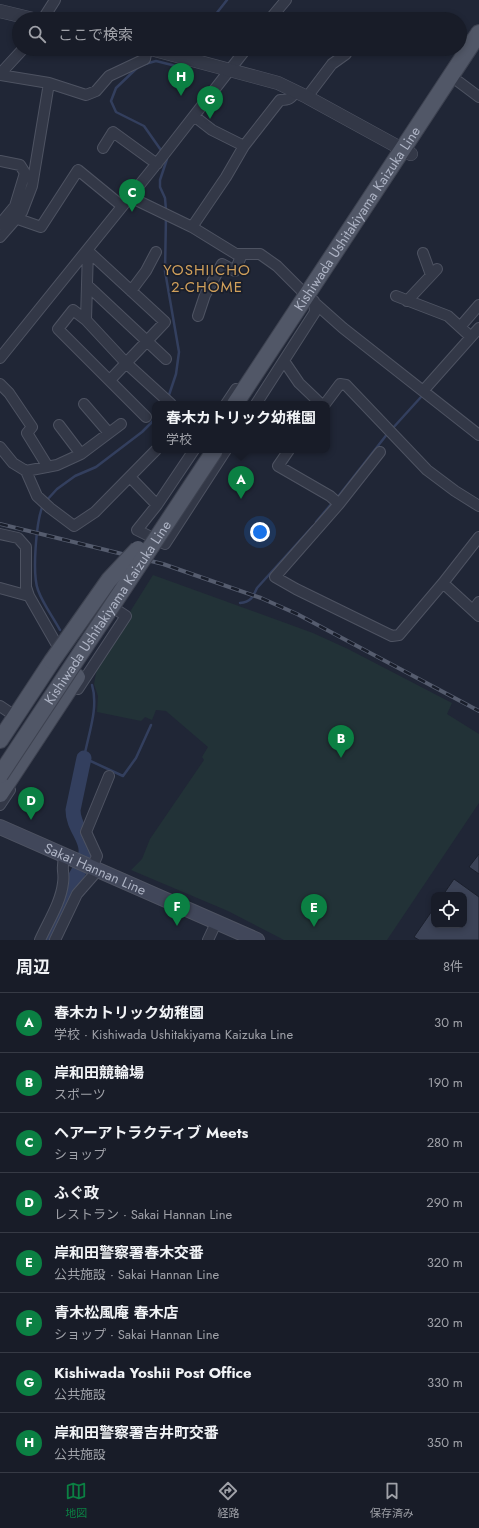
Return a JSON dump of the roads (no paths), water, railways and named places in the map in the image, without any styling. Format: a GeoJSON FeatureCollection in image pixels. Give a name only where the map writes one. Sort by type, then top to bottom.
{"type":"FeatureCollection","features":[{"type":"Feature","properties":{"kind":"main road","name":"Kishiwada Ushitakiyama Kaizuka Line"},"geometry":{"type":"LineString","coordinates":[[467,52],[479,33]]}},
{"type":"Feature","properties":{"kind":"main road","name":"Kishiwada Ushitakiyama Kaizuka Line"},"geometry":{"type":"LineString","coordinates":[[406,151],[459,82],[479,51]]}},
{"type":"Feature","properties":{"kind":"main road","name":"Kishiwada Ushitakiyama Kaizuka Line"},"geometry":{"type":"LineString","coordinates":[[248,401],[310,299],[406,151],[465,56]]}},
{"type":"Feature","properties":{"kind":"main road","name":"Kishiwada Ushitakiyama Kaizuka Line"},"geometry":{"type":"LineString","coordinates":[[237,401],[310,299]]}},
{"type":"Feature","properties":{"kind":"main road","name":"Kishiwada Ushitakiyama Kaizuka Line"},"geometry":{"type":"LineString","coordinates":[[0,775],[143,551],[202,453]]}},
{"type":"Feature","properties":{"kind":"main road","name":"Kishiwada Ushitakiyama Kaizuka Line"},"geometry":{"type":"LineString","coordinates":[[0,758],[143,551],[214,453]]}},
{"type":"Feature","properties":{"kind":"main road"},"geometry":{"type":"LineString","coordinates":[[0,740],[52,661],[109,580],[143,551]]}},
{"type":"Feature","properties":{"kind":"main road"},"geometry":{"type":"LineString","coordinates":[[0,794],[125,602],[143,551]]}},
{"type":"Feature","properties":{"kind":"main road","name":"Sakai Hannan Line"},"geometry":{"type":"LineString","coordinates":[[0,827],[257,940]]}},
{"type":"Feature","properties":{"kind":"street"},"geometry":{"type":"LineString","coordinates":[[47,12],[54,0]]}},
{"type":"Feature","properties":{"kind":"street"},"geometry":{"type":"LineString","coordinates":[[276,12],[286,0]]}},
{"type":"Feature","properties":{"kind":"street"},"geometry":{"type":"LineString","coordinates":[[0,11],[12,14]]}},
{"type":"Feature","properties":{"kind":"street"},"geometry":{"type":"LineString","coordinates":[[0,75],[17,56]]}},
{"type":"Feature","properties":{"kind":"street"},"geometry":{"type":"LineString","coordinates":[[0,75],[49,83],[86,95],[96,92],[110,76],[145,59],[146,56]]}},
{"type":"Feature","properties":{"kind":"street"},"geometry":{"type":"LineString","coordinates":[[179,56],[265,79],[301,94],[406,151]]}},
{"type":"Feature","properties":{"kind":"street"},"geometry":{"type":"LineString","coordinates":[[0,358],[157,164],[240,56]]}},
{"type":"Feature","properties":{"kind":"street"},"geometry":{"type":"LineString","coordinates":[[192,227],[226,177],[244,146],[280,100],[288,100],[293,96],[301,94],[332,64],[343,56]]}},
{"type":"Feature","properties":{"kind":"street"},"geometry":{"type":"LineString","coordinates":[[459,82],[479,96]]}},
{"type":"Feature","properties":{"kind":"street"},"geometry":{"type":"LineString","coordinates":[[0,237],[18,219],[32,186],[49,83]]}},
{"type":"Feature","properties":{"kind":"street"},"geometry":{"type":"LineString","coordinates":[[194,116],[212,130],[244,146]]}},
{"type":"Feature","properties":{"kind":"street"},"geometry":{"type":"LineString","coordinates":[[103,148],[113,132],[157,164]]}},
{"type":"Feature","properties":{"kind":"street"},"geometry":{"type":"LineString","coordinates":[[0,161],[20,165],[25,172],[15,206],[0,224]]}},
{"type":"Feature","properties":{"kind":"street"},"geometry":{"type":"LineString","coordinates":[[18,219],[41,227],[78,170],[122,206]]}},
{"type":"Feature","properties":{"kind":"street"},"geometry":{"type":"LineString","coordinates":[[130,197],[192,227],[236,254],[260,254],[277,266],[310,299],[343,328],[479,435]]}},
{"type":"Feature","properties":{"kind":"street"},"geometry":{"type":"LineString","coordinates":[[86,320],[88,250]]}},
{"type":"Feature","properties":{"kind":"street"},"geometry":{"type":"LineString","coordinates":[[88,250],[165,322],[110,380]]}},
{"type":"Feature","properties":{"kind":"street"},"geometry":{"type":"LineString","coordinates":[[132,291],[146,271],[156,252]]}},
{"type":"Feature","properties":{"kind":"street"},"geometry":{"type":"LineString","coordinates":[[407,301],[434,272],[423,253]]}},
{"type":"Feature","properties":{"kind":"street"},"geometry":{"type":"LineString","coordinates":[[198,316],[204,295],[222,264],[235,271],[242,254]]}},
{"type":"Feature","properties":{"kind":"street"},"geometry":{"type":"LineString","coordinates":[[87,285],[166,359]]}},
{"type":"Feature","properties":{"kind":"street"},"geometry":{"type":"LineString","coordinates":[[396,296],[448,316],[471,337]]}},
{"type":"Feature","properties":{"kind":"street"},"geometry":{"type":"LineString","coordinates":[[228,401],[298,299],[310,299]]}},
{"type":"Feature","properties":{"kind":"street"},"geometry":{"type":"LineString","coordinates":[[258,401],[315,312],[310,299]]}},
{"type":"Feature","properties":{"kind":"street"},"geometry":{"type":"LineString","coordinates":[[460,327],[479,305]]}},
{"type":"Feature","properties":{"kind":"street"},"geometry":{"type":"LineString","coordinates":[[146,417],[58,328],[73,310],[86,320],[126,363],[168,401]]}},
{"type":"Feature","properties":{"kind":"street"},"geometry":{"type":"LineString","coordinates":[[423,391],[479,328]]}},
{"type":"Feature","properties":{"kind":"street"},"geometry":{"type":"LineString","coordinates":[[284,361],[299,383],[318,401]]}},
{"type":"Feature","properties":{"kind":"street"},"geometry":{"type":"LineString","coordinates":[[0,384],[9,393],[32,427],[27,434],[48,467]]}},
{"type":"Feature","properties":{"kind":"street"},"geometry":{"type":"LineString","coordinates":[[327,401],[340,384],[346,385],[427,470],[455,491],[479,506]]}},
{"type":"Feature","properties":{"kind":"street"},"geometry":{"type":"LineString","coordinates":[[84,404],[109,433]]}},
{"type":"Feature","properties":{"kind":"street"},"geometry":{"type":"LineString","coordinates":[[26,471],[57,465],[82,454],[121,424]]}},
{"type":"Feature","properties":{"kind":"street"},"geometry":{"type":"LineString","coordinates":[[59,425],[82,454]]}},
{"type":"Feature","properties":{"kind":"street"},"geometry":{"type":"LineString","coordinates":[[0,446],[13,463],[26,471],[37,496],[74,526],[95,512],[153,453]]}},
{"type":"Feature","properties":{"kind":"street"},"geometry":{"type":"LineString","coordinates":[[380,452],[319,529],[275,577],[296,589],[392,636],[399,635],[443,583],[479,537]]}},
{"type":"Feature","properties":{"kind":"street"},"geometry":{"type":"LineString","coordinates":[[192,453],[157,505],[137,530],[165,544],[224,453]]}},
{"type":"Feature","properties":{"kind":"street"},"geometry":{"type":"LineString","coordinates":[[288,453],[278,466],[330,496],[339,504]]}},
{"type":"Feature","properties":{"kind":"street"},"geometry":{"type":"LineString","coordinates":[[130,477],[157,505]]}},
{"type":"Feature","properties":{"kind":"street"},"geometry":{"type":"LineString","coordinates":[[163,496],[186,511]]}},
{"type":"Feature","properties":{"kind":"street"},"geometry":{"type":"LineString","coordinates":[[0,534],[18,538],[26,547],[26,587],[28,596],[57,645]]}},
{"type":"Feature","properties":{"kind":"street"},"geometry":{"type":"LineString","coordinates":[[443,583],[477,609]]}},
{"type":"Feature","properties":{"kind":"street"},"geometry":{"type":"LineString","coordinates":[[0,589],[28,596]]}},
{"type":"Feature","properties":{"kind":"street"},"geometry":{"type":"LineString","coordinates":[[0,732],[91,593],[126,616],[0,805]]}},
{"type":"Feature","properties":{"kind":"street"},"geometry":{"type":"LineString","coordinates":[[0,706],[12,714]]}},
{"type":"Feature","properties":{"kind":"street"},"geometry":{"type":"LineString","coordinates":[[55,940],[76,894],[93,868],[97,856],[86,832],[90,810],[104,779]]}},
{"type":"Feature","properties":{"kind":"street"},"geometry":{"type":"LineString","coordinates":[[40,940],[61,892],[64,881],[61,866],[67,856]]}},
{"type":"Feature","properties":{"kind":"street"},"geometry":{"type":"LineString","coordinates":[[208,940],[216,923]]}},
{"type":"Feature","properties":{"kind":"waterway"},"geometry":{"type":"LineString","coordinates":[[218,12],[227,0]]}},
{"type":"Feature","properties":{"kind":"waterway"},"geometry":{"type":"LineString","coordinates":[[145,64],[156,61],[176,66]]}},
{"type":"Feature","properties":{"kind":"waterway"},"geometry":{"type":"LineString","coordinates":[[137,68],[116,88],[111,101],[116,112],[144,126],[163,153]]}},
{"type":"Feature","properties":{"kind":"waterway"},"geometry":{"type":"LineString","coordinates":[[166,157],[167,159],[160,180],[160,187],[165,198],[166,210]]}},
{"type":"Feature","properties":{"kind":"waterway"},"geometry":{"type":"LineString","coordinates":[[166,217],[165,271],[179,352],[176,374],[168,398]]}},
{"type":"Feature","properties":{"kind":"waterway"},"geometry":{"type":"LineString","coordinates":[[392,429],[421,397]]}},
{"type":"Feature","properties":{"kind":"waterway"},"geometry":{"type":"LineString","coordinates":[[46,501],[57,489],[75,476],[96,467],[142,432],[152,422]]}},
{"type":"Feature","properties":{"kind":"waterway"},"geometry":{"type":"LineString","coordinates":[[337,498],[388,433]]}},
{"type":"Feature","properties":{"kind":"waterway"},"geometry":{"type":"LineString","coordinates":[[316,522],[333,502]]}},
{"type":"Feature","properties":{"kind":"waterway"},"geometry":{"type":"LineString","coordinates":[[43,505],[38,523],[35,560],[36,582],[38,590],[60,630]]}},
{"type":"Feature","properties":{"kind":"waterway"},"geometry":{"type":"LineString","coordinates":[[240,603],[247,602],[251,598],[257,588],[313,526]]}},
{"type":"Feature","properties":{"kind":"waterway"},"geometry":{"type":"LineString","coordinates":[[92,685],[94,694],[94,712],[84,758],[123,776],[136,758],[151,725]]}},
{"type":"Feature","properties":{"kind":"waterway"},"geometry":{"type":"LineString","coordinates":[[46,940],[67,892],[82,866],[86,853],[85,842],[75,822],[73,810],[84,758]]}},
{"type":"Feature","properties":{"kind":"railway"},"geometry":{"type":"LineString","coordinates":[[0,524],[163,564],[261,598],[297,614],[479,711]]}},
{"type":"Feature","properties":{"kind":"place","name":"岸和田警察署吉井町交番"},"geometry":{"type":"Point","coordinates":[181,96]}},
{"type":"Feature","properties":{"kind":"place","name":"Kishiwada Yoshii Post Office"},"geometry":{"type":"Point","coordinates":[210,119]}},
{"type":"Feature","properties":{"kind":"place","name":"ヘアーアトラクティブ Meets"},"geometry":{"type":"Point","coordinates":[132,212]}},
{"type":"Feature","properties":{"kind":"place","name":"春木カトリック幼稚園"},"geometry":{"type":"Point","coordinates":[241,499]}},
{"type":"Feature","properties":{"kind":"place","name":"岸和田競輪場"},"geometry":{"type":"Point","coordinates":[341,758]}},
{"type":"Feature","properties":{"kind":"place","name":"ふぐ政"},"geometry":{"type":"Point","coordinates":[31,820]}},
{"type":"Feature","properties":{"kind":"place","name":"青木松風庵 春木店"},"geometry":{"type":"Point","coordinates":[177,926]}},
{"type":"Feature","properties":{"kind":"place","name":"岸和田警察署春木交番"},"geometry":{"type":"Point","coordinates":[314,927]}},
{"type":"Feature","properties":{"kind":"district","name":"YOSHIICHO 2-CHOME"},"geometry":{"type":"Point","coordinates":[207,278]}}]}
